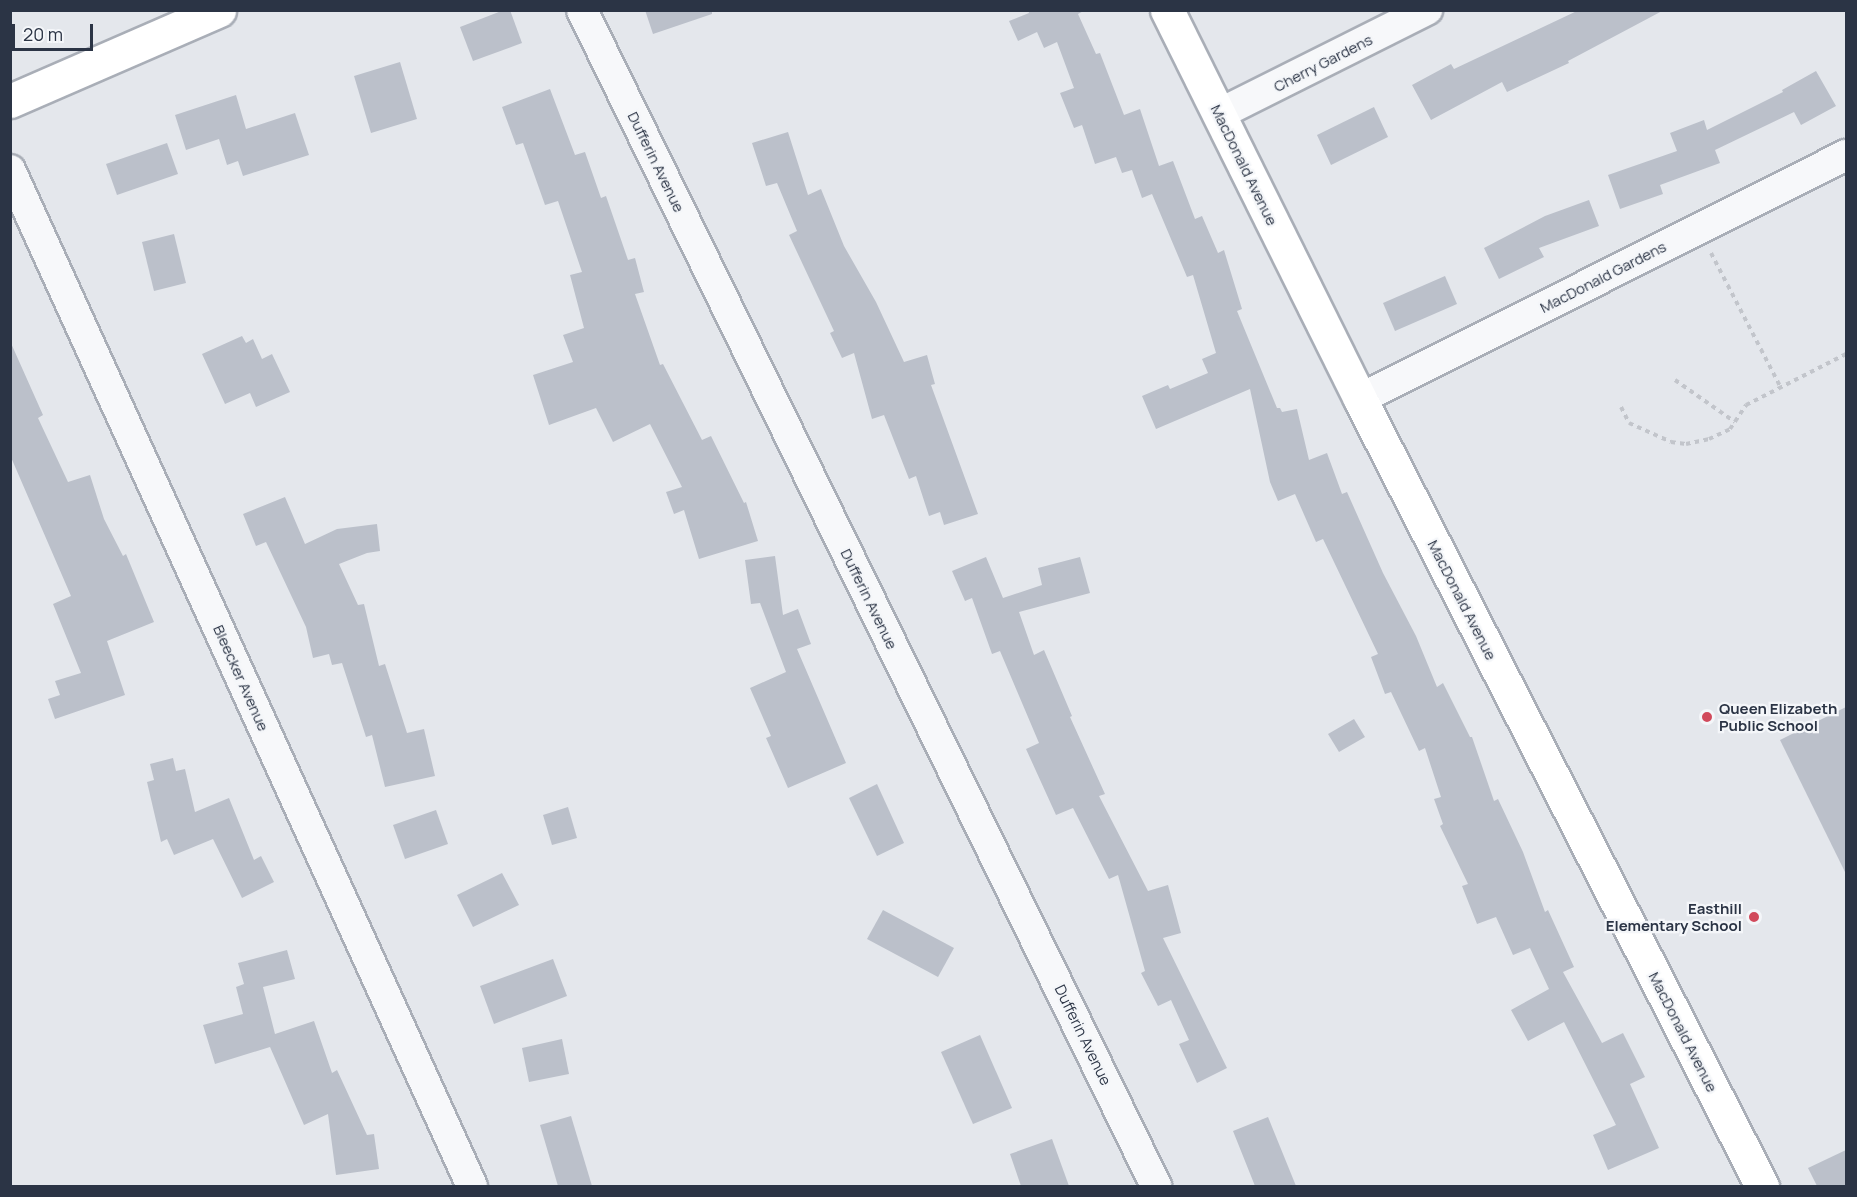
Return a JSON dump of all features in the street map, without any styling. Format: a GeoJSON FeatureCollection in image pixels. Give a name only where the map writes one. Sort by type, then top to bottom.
{"type":"FeatureCollection","features":[{"type":"Feature","properties":{"kind":"street"},"geometry":{"type":"LineString","coordinates":[[10,101],[219,10]]}},
{"type":"Feature","properties":{"kind":"street","name":"Dufferin Avenue"},"geometry":{"type":"LineString","coordinates":[[582,10],[1156,1186]]}},
{"type":"Feature","properties":{"kind":"street","name":"MacDonald Avenue"},"geometry":{"type":"LineString","coordinates":[[1167,10],[1360,399],[1762,1186]]}},
{"type":"Feature","properties":{"kind":"street","name":"Cherry Gardens"},"geometry":{"type":"LineString","coordinates":[[1219,114],[1427,10]]}},
{"type":"Feature","properties":{"kind":"street","name":"MacDonald Gardens"},"geometry":{"type":"LineString","coordinates":[[1360,399],[1846,155]]}},
{"type":"Feature","properties":{"kind":"street","name":"Bleecker Avenue"},"geometry":{"type":"LineString","coordinates":[[10,170],[472,1186]]}},
{"type":"Feature","properties":{"kind":"path"},"geometry":{"type":"LineString","coordinates":[[1699,229],[1780,388]]}},
{"type":"Feature","properties":{"kind":"path"},"geometry":{"type":"LineString","coordinates":[[1621,407],[1629,423],[1671,442],[1686,444],[1709,439],[1730,429],[1746,405],[1846,354]]}},
{"type":"Feature","properties":{"kind":"path"},"geometry":{"type":"LineString","coordinates":[[1675,380],[1735,422]]}},
{"type":"Feature","properties":{"kind":"building"},"geometry":{"type":"Polygon","coordinates":[[[504,10],[510,10],[522,43],[473,61],[460,27],[504,10]]]}},
{"type":"Feature","properties":{"kind":"building"},"geometry":{"type":"Polygon","coordinates":[[[645,10],[712,10],[712,14],[653,34],[645,10]]]}},
{"type":"Feature","properties":{"kind":"building"},"geometry":{"type":"Polygon","coordinates":[[[1028,10],[1085,10],[1078,14],[1096,54],[1100,53],[1124,115],[1140,109],[1159,166],[1173,161],[1195,219],[1202,216],[1218,253],[1224,250],[1242,309],[1237,311],[1277,408],[1280,408],[1282,412],[1297,409],[1309,460],[1327,453],[1342,494],[1347,492],[1383,573],[1416,636],[1437,687],[1443,683],[1472,737],[1494,801],[1498,799],[1523,852],[1545,912],[1548,910],[1574,967],[1563,972],[1602,1043],[1623,1033],[1645,1077],[1630,1084],[1659,1148],[1608,1170],[1593,1135],[1616,1125],[1564,1022],[1528,1041],[1511,1010],[1549,989],[1530,948],[1513,955],[1496,917],[1477,924],[1462,886],[1468,884],[1440,826],[1443,824],[1434,799],[1441,797],[1425,748],[1419,751],[1391,692],[1385,694],[1371,657],[1378,654],[1323,539],[1316,542],[1295,494],[1278,501],[1270,482],[1250,389],[1156,429],[1142,396],[1168,385],[1170,389],[1208,373],[1202,359],[1216,353],[1193,275],[1187,277],[1152,194],[1142,198],[1132,170],[1122,173],[1116,157],[1095,164],[1082,125],[1074,128],[1060,93],[1074,88],[1057,42],[1044,48],[1037,32],[1018,41],[1009,21],[1029,13],[1028,10]]]}},
{"type":"Feature","properties":{"kind":"building"},"geometry":{"type":"Polygon","coordinates":[[[1579,10],[1664,10],[1568,61],[1569,63],[1507,92],[1502,82],[1431,120],[1412,85],[1451,64],[1454,69],[1579,10]]]}},
{"type":"Feature","properties":{"kind":"building"},"geometry":{"type":"Polygon","coordinates":[[[400,62],[417,119],[371,133],[354,76],[400,62]]]}},
{"type":"Feature","properties":{"kind":"building"},"geometry":{"type":"Polygon","coordinates":[[[1816,71],[1836,106],[1801,125],[1794,112],[1715,150],[1720,163],[1660,185],[1663,194],[1620,209],[1608,175],[1677,151],[1670,133],[1704,120],[1707,130],[1783,92],[1782,90],[1816,71]]]}},
{"type":"Feature","properties":{"kind":"building"},"geometry":{"type":"Polygon","coordinates":[[[550,89],[575,155],[585,152],[601,198],[606,196],[628,260],[635,258],[644,292],[635,294],[660,365],[663,364],[702,440],[711,436],[744,503],[746,502],[758,541],[699,559],[684,510],[674,514],[666,492],[682,487],[650,424],[613,442],[596,408],[549,425],[533,375],[573,362],[563,335],[584,328],[570,275],[582,272],[558,201],[545,205],[523,143],[516,145],[502,107],[550,89]]]}},
{"type":"Feature","properties":{"kind":"building"},"geometry":{"type":"Polygon","coordinates":[[[236,95],[246,129],[295,113],[309,155],[243,176],[238,161],[227,165],[219,139],[186,150],[175,115],[236,95]]]}},
{"type":"Feature","properties":{"kind":"building"},"geometry":{"type":"Polygon","coordinates":[[[1374,107],[1388,137],[1331,165],[1317,135],[1374,107]]]}},
{"type":"Feature","properties":{"kind":"building"},"geometry":{"type":"Polygon","coordinates":[[[788,132],[808,195],[821,189],[844,246],[876,302],[904,362],[927,355],[935,384],[931,385],[978,514],[944,525],[940,512],[929,516],[916,476],[909,479],[884,415],[872,419],[854,353],[842,358],[830,333],[834,331],[789,235],[797,231],[777,183],[766,186],[752,143],[788,132]]]}},
{"type":"Feature","properties":{"kind":"building"},"geometry":{"type":"Polygon","coordinates":[[[167,143],[178,174],[117,195],[106,164],[167,143]]]}},
{"type":"Feature","properties":{"kind":"building"},"geometry":{"type":"Polygon","coordinates":[[[1589,200],[1599,226],[1539,248],[1544,257],[1499,279],[1484,248],[1545,216],[1589,200]]]}},
{"type":"Feature","properties":{"kind":"building"},"geometry":{"type":"Polygon","coordinates":[[[174,234],[186,283],[154,291],[142,242],[174,234]]]}},
{"type":"Feature","properties":{"kind":"building"},"geometry":{"type":"Polygon","coordinates":[[[1445,276],[1457,304],[1395,331],[1383,303],[1445,276]]]}},
{"type":"Feature","properties":{"kind":"building"},"geometry":{"type":"Polygon","coordinates":[[[242,336],[246,343],[253,339],[262,359],[272,354],[290,392],[256,407],[250,393],[225,404],[202,354],[242,336]]]}},
{"type":"Feature","properties":{"kind":"building"},"geometry":{"type":"Polygon","coordinates":[[[10,341],[43,415],[38,418],[68,482],[90,475],[104,519],[123,556],[126,554],[154,622],[107,641],[125,695],[55,719],[48,699],[60,695],[55,681],[81,673],[53,604],[71,596],[10,455],[10,341]]]}},
{"type":"Feature","properties":{"kind":"building"},"geometry":{"type":"Polygon","coordinates":[[[285,497],[305,544],[337,529],[377,524],[380,551],[367,553],[339,564],[358,605],[364,604],[379,666],[385,664],[407,733],[424,729],[435,776],[385,787],[372,735],[366,737],[342,663],[332,665],[329,654],[313,658],[306,627],[266,542],[256,546],[243,514],[285,497]]]}},
{"type":"Feature","properties":{"kind":"building"},"geometry":{"type":"Polygon","coordinates":[[[775,556],[783,615],[798,609],[811,644],[797,649],[846,763],[788,788],[766,738],[771,736],[750,688],[786,672],[760,603],[751,604],[745,560],[775,556]]]}},
{"type":"Feature","properties":{"kind":"building"},"geometry":{"type":"Polygon","coordinates":[[[986,557],[1003,598],[1042,585],[1038,568],[1080,557],[1090,593],[1019,612],[1034,655],[1044,650],[1072,716],[1070,717],[1105,794],[1099,796],[1148,891],[1168,885],[1181,933],[1163,938],[1227,1068],[1197,1083],[1179,1044],[1189,1040],[1171,1000],[1158,1006],[1141,973],[1145,971],[1118,875],[1109,879],[1073,808],[1056,815],[1026,749],[1039,743],[1000,651],[992,654],[972,598],[965,601],[952,571],[986,557]]]}},
{"type":"Feature","properties":{"kind":"building"},"geometry":{"type":"Polygon","coordinates":[[[1846,707],[1846,874],[1780,740],[1846,707]]]}},
{"type":"Feature","properties":{"kind":"building"},"geometry":{"type":"Polygon","coordinates":[[[1354,719],[1365,737],[1339,752],[1328,734],[1354,719]]]}},
{"type":"Feature","properties":{"kind":"building"},"geometry":{"type":"Polygon","coordinates":[[[173,758],[176,771],[185,769],[195,812],[229,798],[254,860],[261,856],[274,882],[242,898],[213,839],[174,855],[167,839],[161,842],[147,782],[154,780],[150,764],[173,758]]]}},
{"type":"Feature","properties":{"kind":"building"},"geometry":{"type":"Polygon","coordinates":[[[877,784],[904,843],[877,856],[849,798],[877,784]]]}},
{"type":"Feature","properties":{"kind":"building"},"geometry":{"type":"Polygon","coordinates":[[[568,807],[577,838],[552,845],[543,815],[568,807]]]}},
{"type":"Feature","properties":{"kind":"building"},"geometry":{"type":"Polygon","coordinates":[[[436,810],[448,844],[405,859],[393,825],[436,810]]]}},
{"type":"Feature","properties":{"kind":"building"},"geometry":{"type":"Polygon","coordinates":[[[502,873],[519,905],[473,927],[457,895],[502,873]]]}},
{"type":"Feature","properties":{"kind":"building"},"geometry":{"type":"Polygon","coordinates":[[[883,910],[954,948],[938,977],[867,939],[883,910]]]}},
{"type":"Feature","properties":{"kind":"building"},"geometry":{"type":"Polygon","coordinates":[[[287,950],[295,979],[263,987],[275,1034],[314,1021],[332,1073],[337,1070],[367,1135],[374,1134],[379,1169],[336,1175],[328,1114],[304,1125],[270,1047],[215,1064],[203,1025],[243,1014],[236,987],[244,984],[238,963],[287,950]]]}},
{"type":"Feature","properties":{"kind":"building"},"geometry":{"type":"Polygon","coordinates":[[[553,959],[567,996],[494,1024],[480,986],[553,959]]]}},
{"type":"Feature","properties":{"kind":"building"},"geometry":{"type":"Polygon","coordinates":[[[980,1035],[1012,1108],[973,1124],[941,1052],[980,1035]]]}},
{"type":"Feature","properties":{"kind":"building"},"geometry":{"type":"Polygon","coordinates":[[[562,1039],[569,1074],[529,1082],[522,1048],[562,1039]]]}},
{"type":"Feature","properties":{"kind":"building"},"geometry":{"type":"Polygon","coordinates":[[[571,1116],[592,1186],[558,1186],[540,1125],[571,1116]]]}},
{"type":"Feature","properties":{"kind":"building"},"geometry":{"type":"Polygon","coordinates":[[[1268,1117],[1296,1186],[1255,1186],[1233,1131],[1268,1117]]]}},
{"type":"Feature","properties":{"kind":"building"},"geometry":{"type":"Polygon","coordinates":[[[1052,1139],[1069,1186],[1021,1186],[1010,1154],[1052,1139]]]}},
{"type":"Feature","properties":{"kind":"building"},"geometry":{"type":"Polygon","coordinates":[[[1846,1150],[1846,1186],[1817,1186],[1808,1168],[1846,1150]]]}},
{"type":"Feature","properties":{"kind":"place","name":"Queen Elizabeth Public School"},"geometry":{"type":"Point","coordinates":[1707,717]}},
{"type":"Feature","properties":{"kind":"place","name":"Easthill Elementary School"},"geometry":{"type":"Point","coordinates":[1754,917]}}]}
